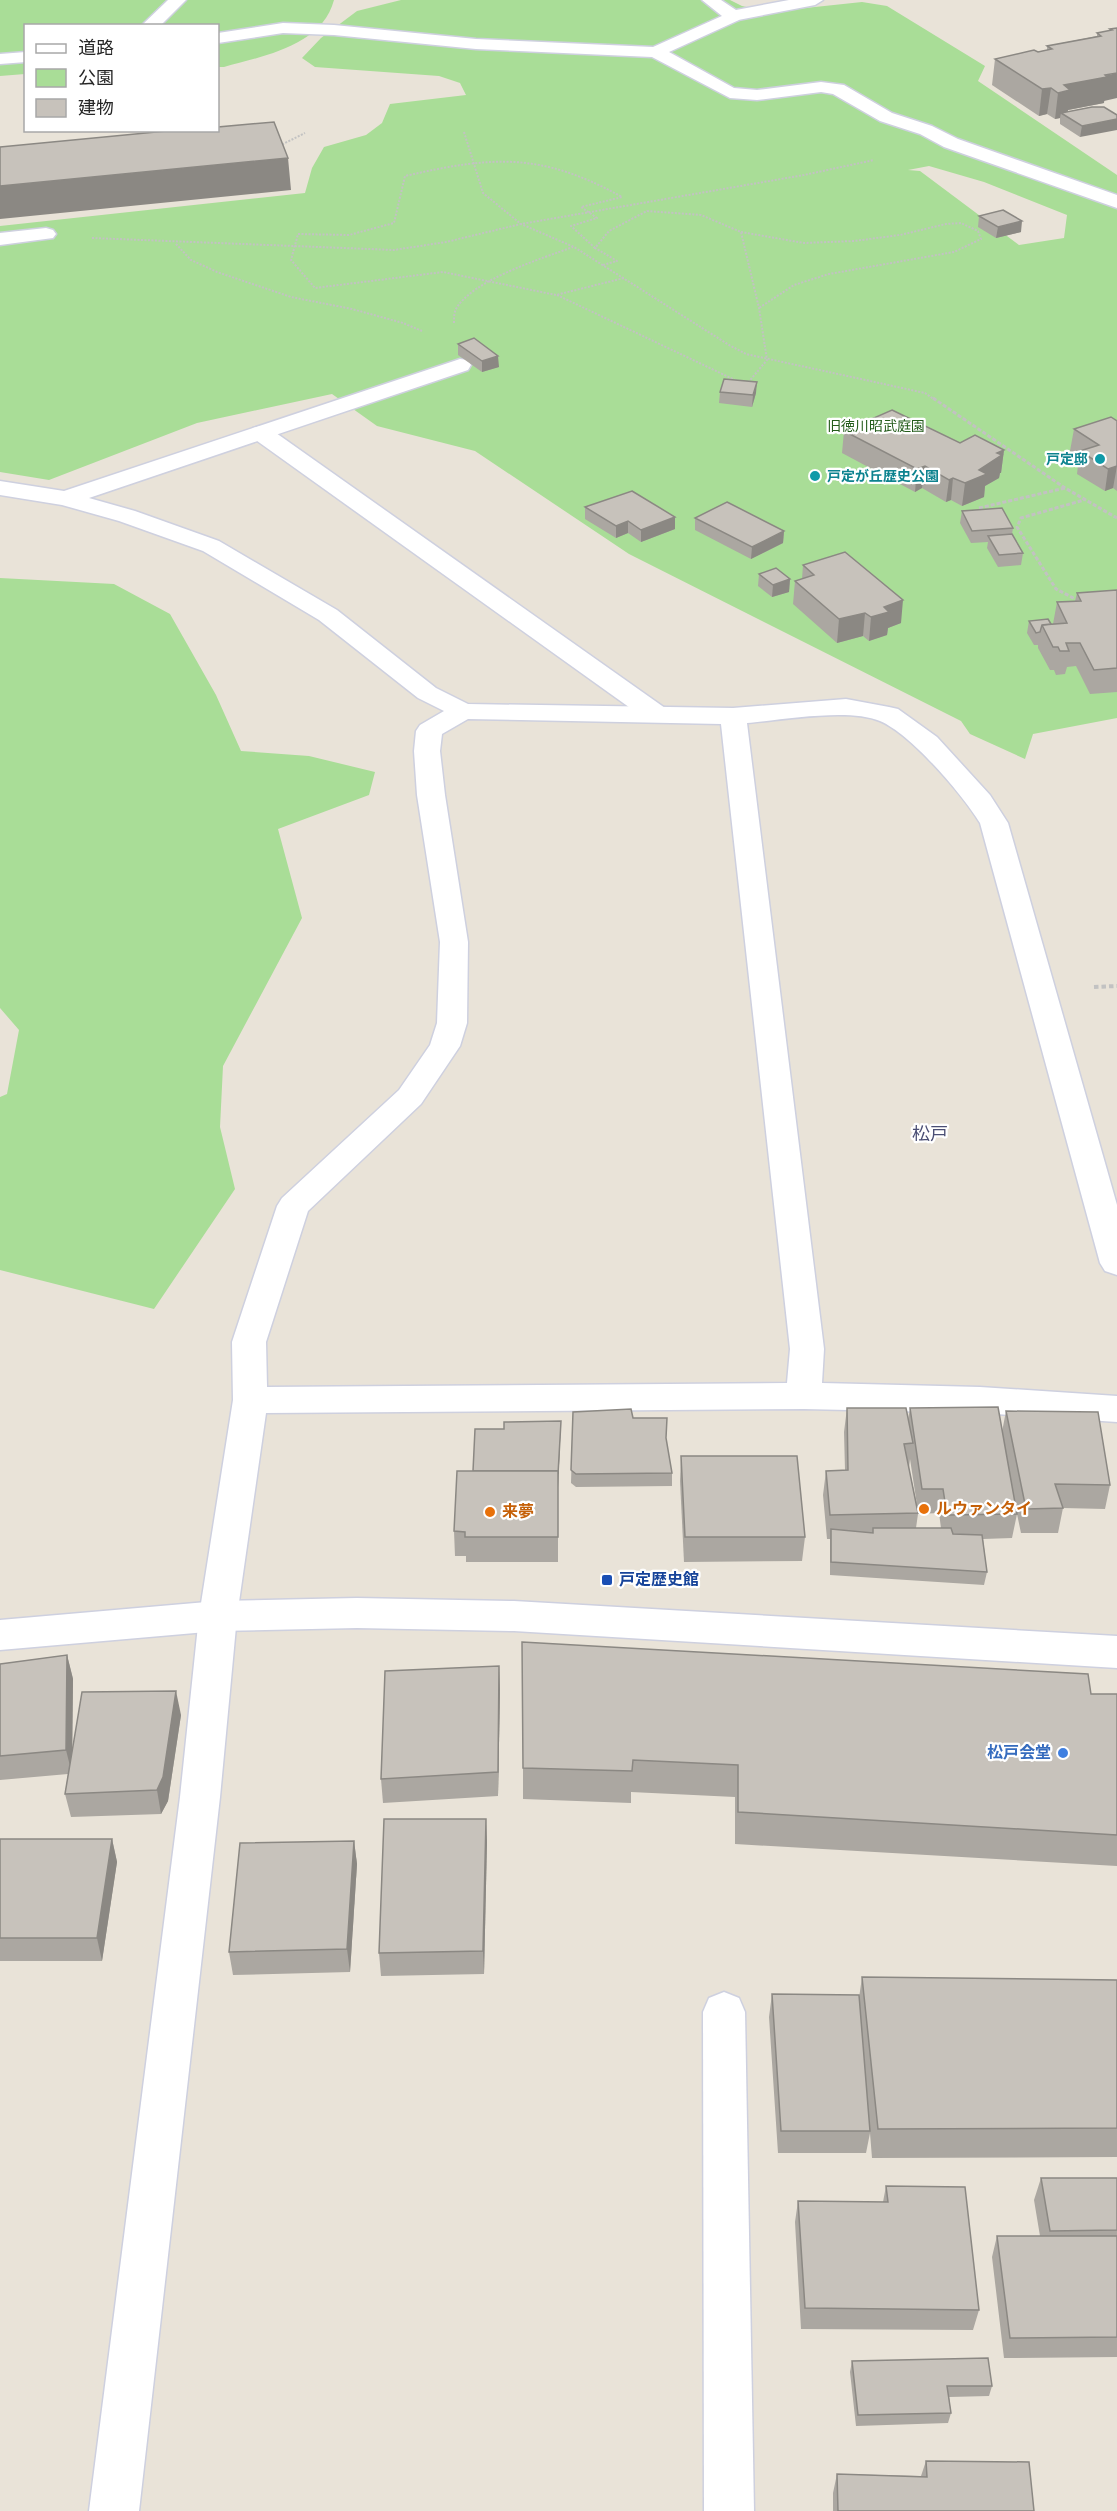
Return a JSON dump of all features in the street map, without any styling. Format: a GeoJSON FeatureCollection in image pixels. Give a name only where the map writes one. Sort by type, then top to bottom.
{"type":"FeatureCollection","features":[{"type":"Feature","properties":{"kind":"street"},"geometry":{"type":"LineString","coordinates":[[151,24],[178,0]]}},
{"type":"Feature","properties":{"kind":"street"},"geometry":{"type":"LineString","coordinates":[[710,0],[733,16]]}},
{"type":"Feature","properties":{"kind":"street"},"geometry":{"type":"LineString","coordinates":[[656,52],[733,16],[815,0]]}},
{"type":"Feature","properties":{"kind":"street"},"geometry":{"type":"LineString","coordinates":[[219,38],[284,28],[334,30],[476,44],[656,52],[730,93],[757,95],[821,87],[838,89],[886,117],[926,130],[951,143],[1117,202]]}},
{"type":"Feature","properties":{"kind":"street"},"geometry":{"type":"LineString","coordinates":[[0,59],[24,57]]}},
{"type":"Feature","properties":{"kind":"street"},"geometry":{"type":"LineString","coordinates":[[0,239],[46,234]]}},
{"type":"Feature","properties":{"kind":"street"},"geometry":{"type":"LineString","coordinates":[[65,498],[460,365]]}},
{"type":"Feature","properties":{"kind":"street"},"geometry":{"type":"LineString","coordinates":[[261,433],[657,714]]}},
{"type":"Feature","properties":{"kind":"street"},"geometry":{"type":"LineString","coordinates":[[0,488],[65,498],[127,516],[211,546],[328,615],[372,653],[427,693],[464,711],[733,716],[846,707],[889,715],[928,743],[980,801],[994,823],[1117,1263]]}},
{"type":"Feature","properties":{"kind":"street"},"geometry":{"type":"LineString","coordinates":[[114,2511],[200,1797],[218,1616],[250,1400],[249,1342],[292,1206],[347,1158],[410,1097],[445,1046],[452,1023],[454,942],[430,795],[427,751],[429,731],[464,711]]}},
{"type":"Feature","properties":{"kind":"street"},"geometry":{"type":"LineString","coordinates":[[733,716],[807,1349],[804,1396]]}},
{"type":"Feature","properties":{"kind":"street"},"geometry":{"type":"LineString","coordinates":[[250,1400],[804,1396],[980,1400],[1117,1409]]}},
{"type":"Feature","properties":{"kind":"street"},"geometry":{"type":"LineString","coordinates":[[0,1635],[218,1616],[357,1613],[514,1616],[1117,1652]]}},
{"type":"Feature","properties":{"kind":"street"},"geometry":{"type":"LineString","coordinates":[[724,2012],[729,2511]]}},
{"type":"Feature","properties":{"kind":"path"},"geometry":{"type":"LineString","coordinates":[[464,132],[483,193],[521,224],[574,247],[746,354],[926,393],[1065,488],[1117,518]]}},
{"type":"Feature","properties":{"kind":"path"},"geometry":{"type":"LineString","coordinates":[[277,147],[305,133]]}},
{"type":"Feature","properties":{"kind":"path"},"geometry":{"type":"LineString","coordinates":[[46,234],[175,243],[394,250],[446,242],[521,224],[804,176],[951,143]]}},
{"type":"Feature","properties":{"kind":"path"},"geometry":{"type":"LineString","coordinates":[[603,265],[617,261],[594,248],[572,226],[597,218],[581,207],[622,197],[580,175],[537,163],[473,162],[405,176],[394,223],[350,235],[298,234],[291,260],[315,288],[443,272],[556,295],[746,385]]}},
{"type":"Feature","properties":{"kind":"path"},"geometry":{"type":"LineString","coordinates":[[594,248],[609,231],[647,211],[701,214],[741,232],[804,243],[865,240],[900,235],[946,224],[961,223],[978,231],[982,230]]}},
{"type":"Feature","properties":{"kind":"path"},"geometry":{"type":"LineString","coordinates":[[759,308],[794,285],[828,274],[954,252],[981,239],[978,231]]}},
{"type":"Feature","properties":{"kind":"path"},"geometry":{"type":"LineString","coordinates":[[740,392],[767,360],[759,308],[741,232]]}},
{"type":"Feature","properties":{"kind":"path"},"geometry":{"type":"LineString","coordinates":[[175,243],[191,260],[217,272],[291,297],[352,309],[403,323],[429,334]]}},
{"type":"Feature","properties":{"kind":"path"},"geometry":{"type":"LineString","coordinates":[[453,327],[455,310],[476,290],[526,264],[574,247]]}},
{"type":"Feature","properties":{"kind":"path"},"geometry":{"type":"LineString","coordinates":[[556,295],[624,278]]}},
{"type":"Feature","properties":{"kind":"path"},"geometry":{"type":"LineString","coordinates":[[979,508],[1065,488]]}},
{"type":"Feature","properties":{"kind":"path"},"geometry":{"type":"LineString","coordinates":[[1082,602],[1056,589],[1017,527],[1020,518],[1085,500]]}},
{"type":"Feature","properties":{"kind":"green space"},"geometry":{"type":"Polygon","coordinates":[[[0,0],[334,0],[327,16],[304,39],[273,53],[224,67],[219,67],[219,24],[24,24],[24,74],[0,76],[0,0]]]}},
{"type":"Feature","properties":{"kind":"green space","name":"戸定が丘歴史公園"},"geometry":{"type":"Polygon","coordinates":[[[401,0],[730,0],[742,6],[768,12],[862,2],[887,6],[985,66],[978,81],[1117,175],[1117,718],[1033,734],[1025,759],[970,734],[961,721],[629,554],[475,451],[377,426],[332,394],[197,423],[49,480],[0,472],[0,226],[305,193],[312,168],[324,147],[366,135],[382,123],[390,104],[466,95],[460,83],[439,76],[315,67],[302,58],[321,38],[357,11],[401,0]],[[929,166],[908,170],[920,171],[1019,245],[1064,238],[1067,215],[984,182],[929,166]]]}},
{"type":"Feature","properties":{"kind":"green space"},"geometry":{"type":"Polygon","coordinates":[[[0,578],[114,584],[170,614],[216,695],[241,751],[309,756],[375,772],[369,795],[278,829],[302,918],[223,1066],[220,1127],[235,1189],[154,1309],[0,1270],[0,1097],[7,1094],[19,1030],[0,1008],[0,578]]]}},
{"type":"Feature","properties":{"kind":"building"},"geometry":{"type":"Polygon","coordinates":[[[1117,28],[1117,73],[1064,85],[1070,90],[1058,93],[1051,88],[1042,89],[995,59],[1034,50],[1038,52],[1052,49],[1047,46],[1101,36],[1097,33],[1117,28]]]}},
{"type":"Feature","properties":{"kind":"building"},"geometry":{"type":"Polygon","coordinates":[[[1104,107],[1117,115],[1117,119],[1082,126],[1061,113],[1104,107]]]}},
{"type":"Feature","properties":{"kind":"building"},"geometry":{"type":"Polygon","coordinates":[[[274,122],[288,158],[0,186],[0,147],[156,132],[219,132],[219,127],[274,122]]]}},
{"type":"Feature","properties":{"kind":"building"},"geometry":{"type":"Polygon","coordinates":[[[1003,210],[1022,221],[998,227],[979,216],[1003,210]]]}},
{"type":"Feature","properties":{"kind":"building"},"geometry":{"type":"Polygon","coordinates":[[[474,338],[498,356],[482,361],[458,344],[474,338]]]}},
{"type":"Feature","properties":{"kind":"building"},"geometry":{"type":"Polygon","coordinates":[[[724,379],[757,382],[753,395],[720,392],[724,379]]]}},
{"type":"Feature","properties":{"kind":"building"},"geometry":{"type":"Polygon","coordinates":[[[892,410],[960,443],[975,435],[1004,450],[997,453],[1002,455],[979,470],[987,474],[965,483],[953,478],[949,480],[925,466],[917,469],[844,431],[892,410]]]}},
{"type":"Feature","properties":{"kind":"building"},"geometry":{"type":"Polygon","coordinates":[[[1111,417],[1117,421],[1117,466],[1108,469],[1080,451],[1099,445],[1074,429],[1111,417]]]}},
{"type":"Feature","properties":{"kind":"building"},"geometry":{"type":"Polygon","coordinates":[[[632,491],[675,517],[641,530],[628,521],[616,526],[585,507],[632,491]]]}},
{"type":"Feature","properties":{"kind":"building"},"geometry":{"type":"Polygon","coordinates":[[[727,502],[784,531],[752,547],[695,518],[727,502]]]}},
{"type":"Feature","properties":{"kind":"building"},"geometry":{"type":"Polygon","coordinates":[[[1002,508],[1013,528],[972,531],[962,511],[1002,508]]]}},
{"type":"Feature","properties":{"kind":"building"},"geometry":{"type":"Polygon","coordinates":[[[1012,534],[1023,553],[999,555],[988,536],[1012,534]]]}},
{"type":"Feature","properties":{"kind":"building"},"geometry":{"type":"Polygon","coordinates":[[[845,552],[903,600],[884,607],[889,612],[871,617],[865,613],[839,619],[795,581],[814,575],[803,565],[845,552]]]}},
{"type":"Feature","properties":{"kind":"building"},"geometry":{"type":"Polygon","coordinates":[[[776,568],[790,579],[773,585],[759,574],[776,568]]]}},
{"type":"Feature","properties":{"kind":"building"},"geometry":{"type":"Polygon","coordinates":[[[1117,590],[1117,668],[1094,670],[1080,643],[1066,643],[1069,651],[1060,651],[1058,647],[1053,647],[1042,625],[1067,623],[1057,602],[1081,601],[1077,593],[1117,590]]]}},
{"type":"Feature","properties":{"kind":"building"},"geometry":{"type":"Polygon","coordinates":[[[1048,619],[1051,624],[1042,625],[1040,632],[1036,633],[1029,621],[1048,619]]]}},
{"type":"Feature","properties":{"kind":"building"},"geometry":{"type":"Polygon","coordinates":[[[998,1407],[1017,1514],[947,1515],[943,1489],[922,1489],[910,1408],[998,1407]]]}},
{"type":"Feature","properties":{"kind":"building"},"geometry":{"type":"Polygon","coordinates":[[[847,1408],[906,1408],[913,1443],[904,1444],[918,1513],[830,1515],[826,1471],[848,1470],[847,1408]]]}},
{"type":"Feature","properties":{"kind":"building"},"geometry":{"type":"Polygon","coordinates":[[[631,1409],[633,1418],[667,1418],[666,1438],[672,1473],[576,1474],[571,1470],[573,1412],[631,1409]]]}},
{"type":"Feature","properties":{"kind":"building"},"geometry":{"type":"Polygon","coordinates":[[[1006,1411],[1098,1412],[1110,1485],[1055,1484],[1063,1508],[1026,1509],[1006,1411]]]}},
{"type":"Feature","properties":{"kind":"building"},"geometry":{"type":"Polygon","coordinates":[[[561,1421],[558,1474],[558,1471],[473,1471],[475,1429],[504,1429],[504,1422],[561,1421]]]}},
{"type":"Feature","properties":{"kind":"building"},"geometry":{"type":"Polygon","coordinates":[[[681,1456],[797,1456],[805,1537],[685,1537],[681,1456]]]}},
{"type":"Feature","properties":{"kind":"building"},"geometry":{"type":"Polygon","coordinates":[[[457,1471],[558,1471],[558,1537],[465,1537],[465,1532],[454,1531],[457,1471]]]}},
{"type":"Feature","properties":{"kind":"building"},"geometry":{"type":"Polygon","coordinates":[[[873,1528],[951,1528],[953,1534],[982,1535],[987,1572],[831,1562],[831,1529],[873,1533],[873,1528]]]}},
{"type":"Feature","properties":{"kind":"building"},"geometry":{"type":"Polygon","coordinates":[[[522,1642],[1088,1674],[1091,1694],[1117,1694],[1117,1835],[738,1812],[738,1765],[633,1760],[632,1771],[523,1768],[522,1642]]]}},
{"type":"Feature","properties":{"kind":"building"},"geometry":{"type":"Polygon","coordinates":[[[67,1655],[66,1750],[0,1756],[0,1664],[67,1655]]]}},
{"type":"Feature","properties":{"kind":"building"},"geometry":{"type":"Polygon","coordinates":[[[499,1666],[498,1772],[381,1779],[385,1671],[499,1666]]]}},
{"type":"Feature","properties":{"kind":"building"},"geometry":{"type":"Polygon","coordinates":[[[176,1691],[163,1777],[157,1790],[65,1794],[82,1692],[176,1691]]]}},
{"type":"Feature","properties":{"kind":"building"},"geometry":{"type":"Polygon","coordinates":[[[384,1819],[486,1819],[483,1951],[379,1953],[384,1819]]]}},
{"type":"Feature","properties":{"kind":"building"},"geometry":{"type":"Polygon","coordinates":[[[0,1839],[112,1839],[97,1938],[0,1938],[0,1839]]]}},
{"type":"Feature","properties":{"kind":"building"},"geometry":{"type":"Polygon","coordinates":[[[354,1841],[347,1949],[229,1952],[240,1843],[354,1841]]]}},
{"type":"Feature","properties":{"kind":"building"},"geometry":{"type":"Polygon","coordinates":[[[862,1977],[1117,1980],[1117,2128],[878,2129],[862,1977]]]}},
{"type":"Feature","properties":{"kind":"building"},"geometry":{"type":"Polygon","coordinates":[[[772,1994],[859,1995],[870,2131],[781,2131],[772,1994]]]}},
{"type":"Feature","properties":{"kind":"building"},"geometry":{"type":"Polygon","coordinates":[[[1041,2178],[1117,2178],[1117,2230],[1050,2231],[1041,2178]]]}},
{"type":"Feature","properties":{"kind":"building"},"geometry":{"type":"Polygon","coordinates":[[[886,2186],[965,2187],[979,2310],[805,2308],[798,2201],[888,2202],[886,2186]]]}},
{"type":"Feature","properties":{"kind":"building"},"geometry":{"type":"Polygon","coordinates":[[[997,2236],[1117,2236],[1117,2337],[1010,2338],[997,2236]]]}},
{"type":"Feature","properties":{"kind":"building"},"geometry":{"type":"Polygon","coordinates":[[[988,2358],[992,2386],[947,2386],[951,2413],[858,2415],[852,2361],[988,2358]]]}},
{"type":"Feature","properties":{"kind":"building"},"geometry":{"type":"Polygon","coordinates":[[[926,2461],[1029,2462],[1034,2511],[838,2511],[837,2474],[927,2477],[926,2461]]]}},
{"type":"Feature","properties":{"kind":"place","name":"戸定邸"},"geometry":{"type":"Point","coordinates":[1100,459]}},
{"type":"Feature","properties":{"kind":"place","name":"戸定が丘歴史公園"},"geometry":{"type":"Point","coordinates":[815,476]}},
{"type":"Feature","properties":{"kind":"place","name":"ルウァンタイ"},"geometry":{"type":"Point","coordinates":[924,1509]}},
{"type":"Feature","properties":{"kind":"place","name":"来夢"},"geometry":{"type":"Point","coordinates":[490,1512]}},
{"type":"Feature","properties":{"kind":"place","name":"戸定歴史館"},"geometry":{"type":"Point","coordinates":[607,1580]}},
{"type":"Feature","properties":{"kind":"place","name":"松戸会堂"},"geometry":{"type":"Point","coordinates":[1063,1753]}},
{"type":"Feature","properties":{"kind":"district","name":"松戸"},"geometry":{"type":"Point","coordinates":[930,1134]}},
{"type":"Feature","properties":{"kind":"park label","name":"旧徳川昭武庭園"},"geometry":{"type":"Point","coordinates":[876,426]}}]}
